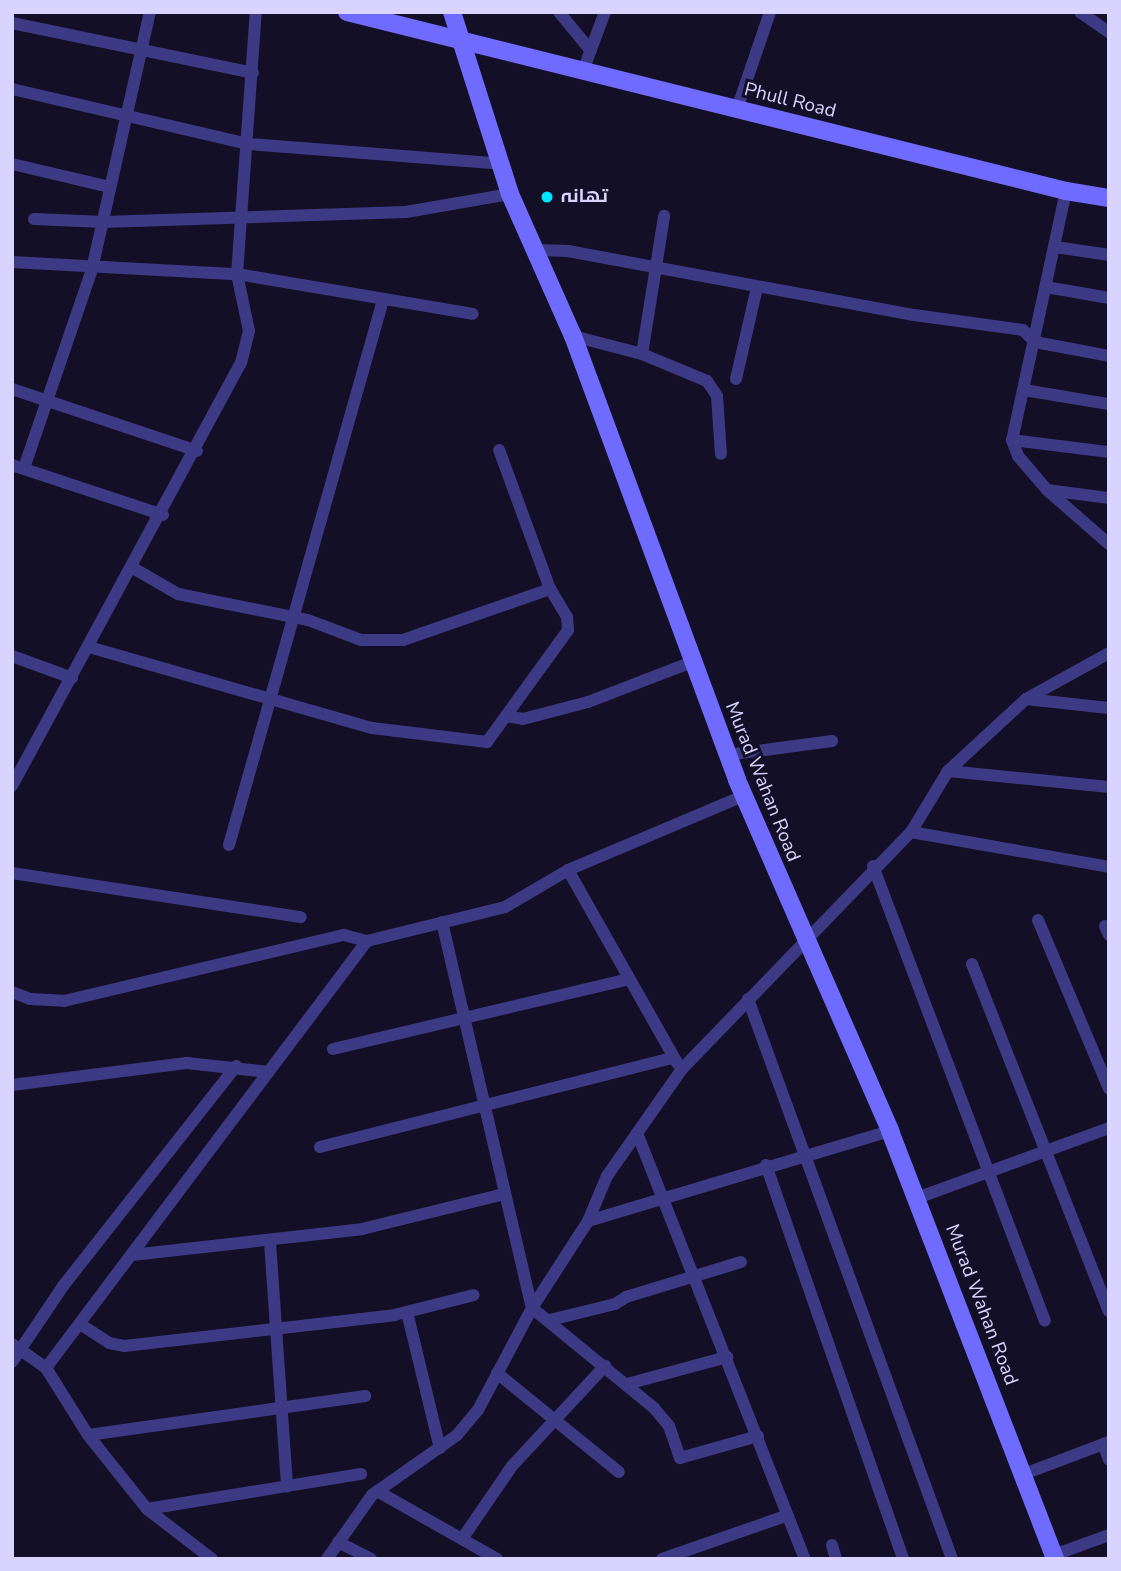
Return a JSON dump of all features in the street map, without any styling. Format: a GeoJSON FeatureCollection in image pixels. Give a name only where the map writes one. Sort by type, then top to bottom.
{"type":"FeatureCollection","features":[{"type":"Feature","properties":{"kind":"street"},"geometry":{"type":"LineString","coordinates":[[150,12],[92,269],[47,401],[18,466],[163,514]]}},
{"type":"Feature","properties":{"kind":"street"},"geometry":{"type":"LineString","coordinates":[[12,786],[197,451],[244,352],[249,331],[237,274],[249,144],[256,12]]}},
{"type":"Feature","properties":{"kind":"street","name":"Phull Road"},"geometry":{"type":"LineString","coordinates":[[347,12],[1066,191],[1109,198]]}},
{"type":"Feature","properties":{"kind":"street","name":"Murad Wahan Road"},"geometry":{"type":"LineString","coordinates":[[452,12],[510,194],[573,336],[727,755],[918,1198],[1054,1557]]}},
{"type":"Feature","properties":{"kind":"street"},"geometry":{"type":"LineString","coordinates":[[559,12],[591,51]]}},
{"type":"Feature","properties":{"kind":"street"},"geometry":{"type":"LineString","coordinates":[[583,71],[605,12]]}},
{"type":"Feature","properties":{"kind":"street"},"geometry":{"type":"LineString","coordinates":[[737,109],[770,12]]}},
{"type":"Feature","properties":{"kind":"street"},"geometry":{"type":"LineString","coordinates":[[1080,12],[1109,32]]}},
{"type":"Feature","properties":{"kind":"street"},"geometry":{"type":"LineString","coordinates":[[12,23],[253,73]]}},
{"type":"Feature","properties":{"kind":"street"},"geometry":{"type":"LineString","coordinates":[[12,89],[124,118],[249,144],[501,164]]}},
{"type":"Feature","properties":{"kind":"street"},"geometry":{"type":"LineString","coordinates":[[12,164],[110,187]]}},
{"type":"Feature","properties":{"kind":"street"},"geometry":{"type":"LineString","coordinates":[[1066,191],[1012,440],[1018,456],[1047,490],[1109,544]]}},
{"type":"Feature","properties":{"kind":"street"},"geometry":{"type":"LineString","coordinates":[[34,219],[103,222],[406,212],[510,194]]}},
{"type":"Feature","properties":{"kind":"street"},"geometry":{"type":"LineString","coordinates":[[642,354],[664,216]]}},
{"type":"Feature","properties":{"kind":"street"},"geometry":{"type":"LineString","coordinates":[[1055,247],[1109,255]]}},
{"type":"Feature","properties":{"kind":"street"},"geometry":{"type":"LineString","coordinates":[[537,250],[568,251],[757,287],[1023,330],[1035,342],[1109,356]]}},
{"type":"Feature","properties":{"kind":"street"},"geometry":{"type":"LineString","coordinates":[[12,262],[92,269],[237,274],[473,314]]}},
{"type":"Feature","properties":{"kind":"street"},"geometry":{"type":"LineString","coordinates":[[736,379],[757,287]]}},
{"type":"Feature","properties":{"kind":"street"},"geometry":{"type":"LineString","coordinates":[[1046,287],[1109,298]]}},
{"type":"Feature","properties":{"kind":"street"},"geometry":{"type":"LineString","coordinates":[[229,845],[383,300]]}},
{"type":"Feature","properties":{"kind":"street"},"geometry":{"type":"LineString","coordinates":[[573,336],[642,354],[714,388],[721,454]]}},
{"type":"Feature","properties":{"kind":"street"},"geometry":{"type":"LineString","coordinates":[[12,389],[197,451]]}},
{"type":"Feature","properties":{"kind":"street"},"geometry":{"type":"LineString","coordinates":[[1024,390],[1109,404]]}},
{"type":"Feature","properties":{"kind":"street"},"geometry":{"type":"LineString","coordinates":[[1012,440],[1109,452]]}},
{"type":"Feature","properties":{"kind":"street"},"geometry":{"type":"LineString","coordinates":[[89,647],[372,728],[487,742],[568,630],[567,617],[550,589],[499,450]]}},
{"type":"Feature","properties":{"kind":"street"},"geometry":{"type":"LineString","coordinates":[[1047,490],[1109,498]]}},
{"type":"Feature","properties":{"kind":"street"},"geometry":{"type":"LineString","coordinates":[[133,568],[178,594],[293,619],[361,640],[403,640],[550,589]]}},
{"type":"Feature","properties":{"kind":"street"},"geometry":{"type":"LineString","coordinates":[[327,1559],[377,1491],[440,1448],[478,1410],[532,1308],[587,1221],[607,1176],[682,1069],[735,1018],[748,999],[873,866],[911,832],[948,771],[1026,699],[1109,653]]}},
{"type":"Feature","properties":{"kind":"street"},"geometry":{"type":"LineString","coordinates":[[12,656],[72,678]]}},
{"type":"Feature","properties":{"kind":"street"},"geometry":{"type":"LineString","coordinates":[[506,716],[523,719],[588,702],[692,662]]}},
{"type":"Feature","properties":{"kind":"street"},"geometry":{"type":"LineString","coordinates":[[1026,699],[1109,708]]}},
{"type":"Feature","properties":{"kind":"street"},"geometry":{"type":"LineString","coordinates":[[727,755],[832,741]]}},
{"type":"Feature","properties":{"kind":"street"},"geometry":{"type":"LineString","coordinates":[[12,757],[26,762]]}},
{"type":"Feature","properties":{"kind":"street"},"geometry":{"type":"LineString","coordinates":[[948,771],[1109,787]]}},
{"type":"Feature","properties":{"kind":"street"},"geometry":{"type":"LineString","coordinates":[[12,992],[30,999],[64,1001],[344,935],[366,941],[505,907],[568,870],[743,796]]}},
{"type":"Feature","properties":{"kind":"street"},"geometry":{"type":"LineString","coordinates":[[911,832],[1109,867]]}},
{"type":"Feature","properties":{"kind":"street"},"geometry":{"type":"LineString","coordinates":[[873,866],[1045,1321]]}},
{"type":"Feature","properties":{"kind":"street"},"geometry":{"type":"LineString","coordinates":[[568,870],[672,1058],[682,1069]]}},
{"type":"Feature","properties":{"kind":"street"},"geometry":{"type":"LineString","coordinates":[[12,873],[301,918]]}},
{"type":"Feature","properties":{"kind":"street"},"geometry":{"type":"LineString","coordinates":[[1038,920],[1109,1089]]}},
{"type":"Feature","properties":{"kind":"street"},"geometry":{"type":"LineString","coordinates":[[442,922],[532,1308],[627,1384],[669,1426],[680,1458],[758,1436]]}},
{"type":"Feature","properties":{"kind":"street"},"geometry":{"type":"LineString","coordinates":[[46,1368],[366,941]]}},
{"type":"Feature","properties":{"kind":"street"},"geometry":{"type":"LineString","coordinates":[[972,964],[1049,1150],[1109,1311]]}},
{"type":"Feature","properties":{"kind":"street"},"geometry":{"type":"LineString","coordinates":[[333,1049],[629,979]]}},
{"type":"Feature","properties":{"kind":"street"},"geometry":{"type":"LineString","coordinates":[[748,999],[807,1153],[952,1559]]}},
{"type":"Feature","properties":{"kind":"street"},"geometry":{"type":"LineString","coordinates":[[320,1147],[672,1058]]}},
{"type":"Feature","properties":{"kind":"street"},"geometry":{"type":"LineString","coordinates":[[12,1086],[187,1063],[236,1066],[269,1072]]}},
{"type":"Feature","properties":{"kind":"street"},"geometry":{"type":"LineString","coordinates":[[12,1362],[16,1347],[236,1066]]}},
{"type":"Feature","properties":{"kind":"street"},"geometry":{"type":"LineString","coordinates":[[918,1198],[990,1174],[1109,1128]]}},
{"type":"Feature","properties":{"kind":"street"},"geometry":{"type":"LineString","coordinates":[[587,1221],[766,1165],[890,1131]]}},
{"type":"Feature","properties":{"kind":"street"},"geometry":{"type":"LineString","coordinates":[[637,1133],[666,1198],[804,1559]]}},
{"type":"Feature","properties":{"kind":"street"},"geometry":{"type":"LineString","coordinates":[[766,1165],[903,1559]]}},
{"type":"Feature","properties":{"kind":"street"},"geometry":{"type":"LineString","coordinates":[[132,1255],[270,1242],[362,1228],[505,1195]]}},
{"type":"Feature","properties":{"kind":"street"},"geometry":{"type":"LineString","coordinates":[[270,1242],[288,1486]]}},
{"type":"Feature","properties":{"kind":"street"},"geometry":{"type":"LineString","coordinates":[[550,1320],[615,1304],[741,1262]]}},
{"type":"Feature","properties":{"kind":"street"},"geometry":{"type":"LineString","coordinates":[[80,1324],[109,1343],[124,1346],[275,1330],[407,1312],[474,1295]]}},
{"type":"Feature","properties":{"kind":"street"},"geometry":{"type":"LineString","coordinates":[[407,1312],[440,1448]]}},
{"type":"Feature","properties":{"kind":"street"},"geometry":{"type":"LineString","coordinates":[[16,1347],[46,1368],[88,1436],[147,1510],[212,1559]]}},
{"type":"Feature","properties":{"kind":"street"},"geometry":{"type":"LineString","coordinates":[[627,1384],[727,1357]]}},
{"type":"Feature","properties":{"kind":"street"},"geometry":{"type":"LineString","coordinates":[[461,1539],[512,1466],[606,1366]]}},
{"type":"Feature","properties":{"kind":"street"},"geometry":{"type":"LineString","coordinates":[[496,1373],[619,1472]]}},
{"type":"Feature","properties":{"kind":"street"},"geometry":{"type":"LineString","coordinates":[[88,1436],[365,1396]]}},
{"type":"Feature","properties":{"kind":"street"},"geometry":{"type":"LineString","coordinates":[[1024,1474],[1106,1443],[1109,1460]]}},
{"type":"Feature","properties":{"kind":"street"},"geometry":{"type":"LineString","coordinates":[[147,1510],[360,1474]]}},
{"type":"Feature","properties":{"kind":"street"},"geometry":{"type":"LineString","coordinates":[[377,1491],[498,1559]]}},
{"type":"Feature","properties":{"kind":"street"},"geometry":{"type":"LineString","coordinates":[[662,1559],[788,1516]]}},
{"type":"Feature","properties":{"kind":"street"},"geometry":{"type":"LineString","coordinates":[[1054,1557],[1109,1535]]}},
{"type":"Feature","properties":{"kind":"street"},"geometry":{"type":"LineString","coordinates":[[338,1542],[370,1559]]}},
{"type":"Feature","properties":{"kind":"street"},"geometry":{"type":"LineString","coordinates":[[832,1545],[836,1559]]}},
{"type":"Feature","properties":{"kind":"place","name":"تھانہ"},"geometry":{"type":"Point","coordinates":[547,197]}}]}
